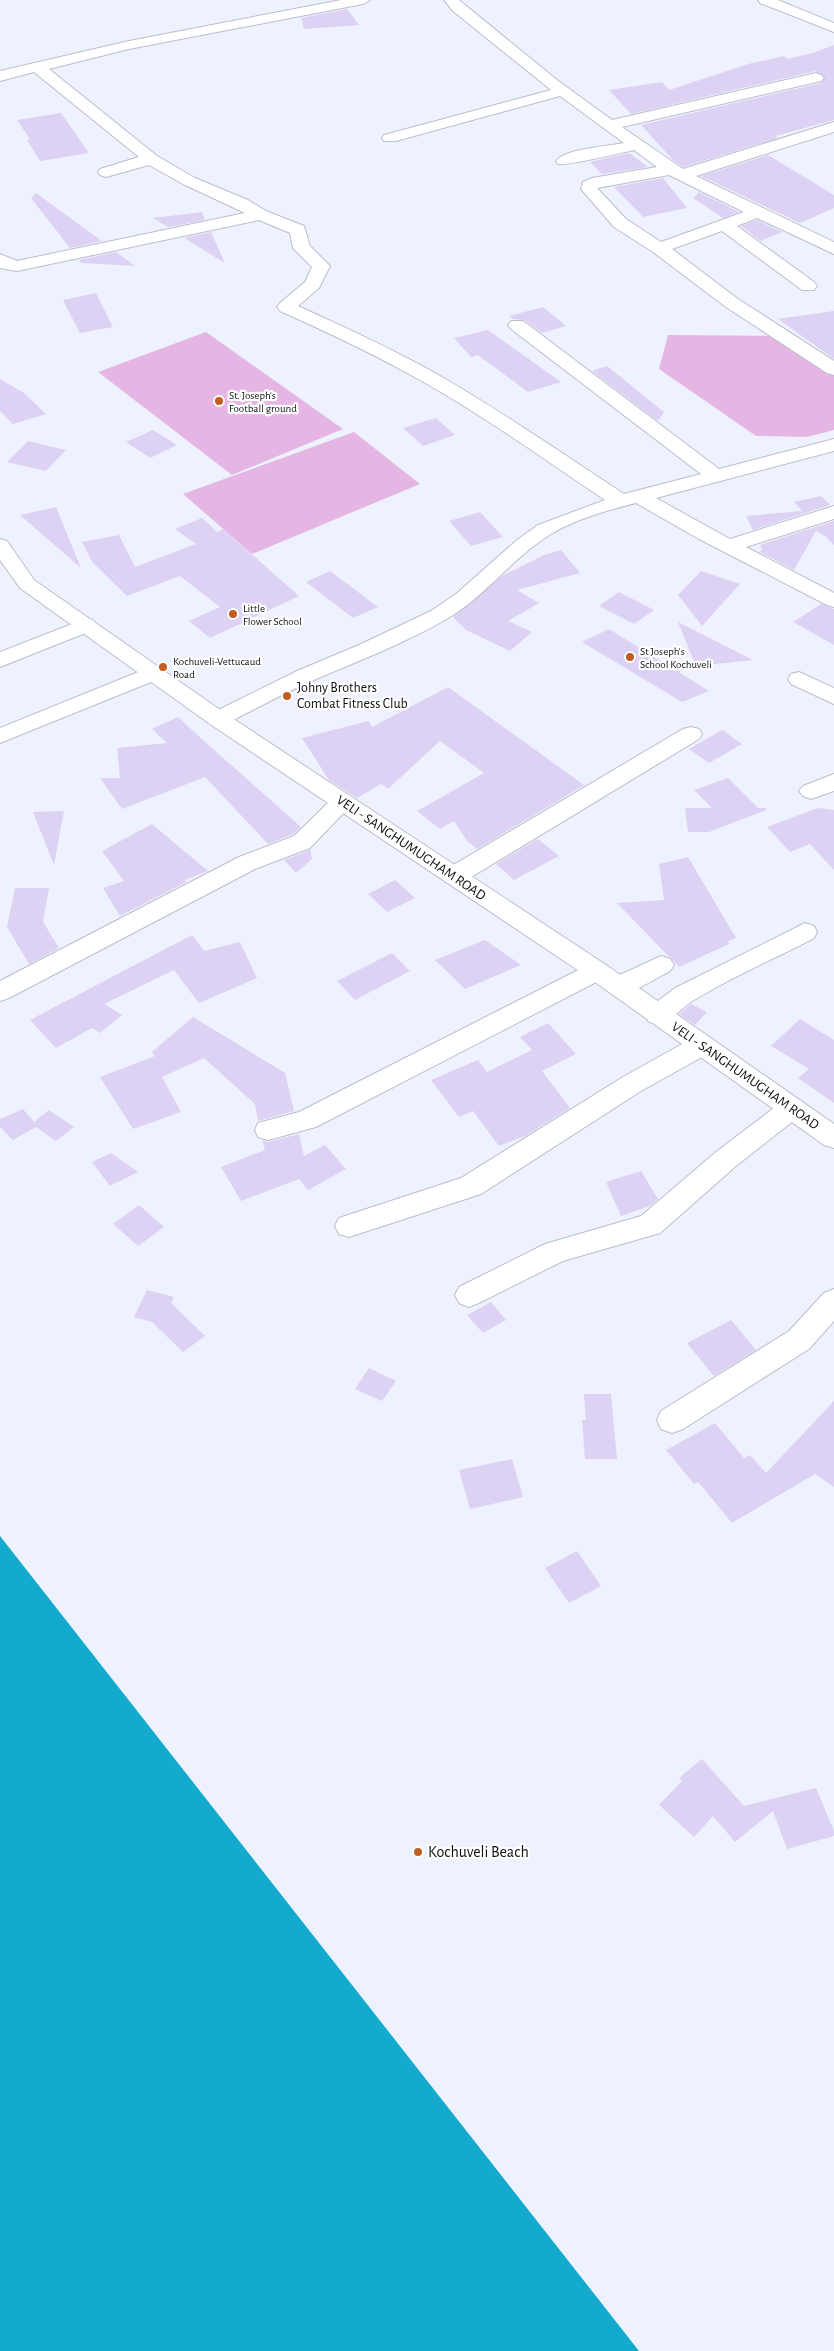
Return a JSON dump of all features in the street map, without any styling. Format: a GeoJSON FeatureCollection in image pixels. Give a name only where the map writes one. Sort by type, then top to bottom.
{"type":"FeatureCollection","features":[{"type":"Feature","properties":{"kind":"street"},"geometry":{"type":"LineString","coordinates":[[283,0],[296,13]]}},
{"type":"Feature","properties":{"kind":"street"},"geometry":{"type":"LineString","coordinates":[[0,76],[129,45],[363,0]]}},
{"type":"Feature","properties":{"kind":"street"},"geometry":{"type":"LineString","coordinates":[[451,0],[458,8],[563,91],[676,173],[834,249]]}},
{"type":"Feature","properties":{"kind":"street"},"geometry":{"type":"LineString","coordinates":[[765,0],[834,28]]}},
{"type":"Feature","properties":{"kind":"street"},"geometry":{"type":"LineString","coordinates":[[37,67],[151,159],[189,181],[242,204],[260,215],[298,230],[302,248],[322,266],[313,284],[286,307],[334,328],[400,362],[630,499],[730,546],[834,601]]}},
{"type":"Feature","properties":{"kind":"street"},"geometry":{"type":"LineString","coordinates":[[610,125],[816,78]]}},
{"type":"Feature","properties":{"kind":"street"},"geometry":{"type":"LineString","coordinates":[[390,138],[563,91]]}},
{"type":"Feature","properties":{"kind":"street"},"geometry":{"type":"LineString","coordinates":[[834,127],[676,173],[589,185],[589,189],[620,222],[659,248],[732,303],[834,369]]}},
{"type":"Feature","properties":{"kind":"street"},"geometry":{"type":"LineString","coordinates":[[564,161],[578,156],[638,146]]}},
{"type":"Feature","properties":{"kind":"street"},"geometry":{"type":"LineString","coordinates":[[106,172],[151,159]]}},
{"type":"Feature","properties":{"kind":"street"},"geometry":{"type":"LineString","coordinates":[[659,248],[756,213]]}},
{"type":"Feature","properties":{"kind":"street"},"geometry":{"type":"LineString","coordinates":[[0,259],[7,265],[17,266],[260,215]]}},
{"type":"Feature","properties":{"kind":"street"},"geometry":{"type":"LineString","coordinates":[[725,225],[808,286]]}},
{"type":"Feature","properties":{"kind":"street"},"geometry":{"type":"LineString","coordinates":[[517,325],[716,476]]}},
{"type":"Feature","properties":{"kind":"street"},"geometry":{"type":"LineString","coordinates":[[218,720],[305,676],[367,650],[438,615],[463,598],[524,544],[545,529],[630,499],[832,448]]}},
{"type":"Feature","properties":{"kind":"street"},"geometry":{"type":"LineString","coordinates":[[730,546],[834,512]]}},
{"type":"Feature","properties":{"kind":"street","name":"VELI - SANGHUMUGHAM ROAD"},"geometry":{"type":"LineString","coordinates":[[0,545],[27,584],[218,720],[597,971],[833,1135]]}},
{"type":"Feature","properties":{"kind":"street"},"geometry":{"type":"LineString","coordinates":[[0,660],[86,625]]}},
{"type":"Feature","properties":{"kind":"street"},"geometry":{"type":"LineString","coordinates":[[0,736],[153,673]]}},
{"type":"Feature","properties":{"kind":"street"},"geometry":{"type":"LineString","coordinates":[[799,679],[834,697]]}},
{"type":"Feature","properties":{"kind":"street"},"geometry":{"type":"LineString","coordinates":[[454,876],[691,734]]}},
{"type":"Feature","properties":{"kind":"street"},"geometry":{"type":"LineString","coordinates":[[811,791],[834,782]]}},
{"type":"Feature","properties":{"kind":"street"},"geometry":{"type":"LineString","coordinates":[[0,992],[247,863],[302,842],[342,802]]}},
{"type":"Feature","properties":{"kind":"street"},"geometry":{"type":"LineString","coordinates":[[658,1015],[684,994],[805,932]]}},
{"type":"Feature","properties":{"kind":"street"},"geometry":{"type":"LineString","coordinates":[[618,986],[661,965]]}},
{"type":"Feature","properties":{"kind":"street"},"geometry":{"type":"LineString","coordinates":[[268,1130],[306,1120],[597,971]]}},
{"type":"Feature","properties":{"kind":"street"},"geometry":{"type":"LineString","coordinates":[[349,1226],[471,1186],[632,1084],[702,1045]]}},
{"type":"Feature","properties":{"kind":"street"},"geometry":{"type":"LineString","coordinates":[[469,1295],[555,1252],[650,1225],[726,1159],[792,1108]]}},
{"type":"Feature","properties":{"kind":"street"},"geometry":{"type":"LineString","coordinates":[[672,1420],[800,1340],[834,1301]]}},
{"type":"Feature","properties":{"kind":"shaded area","name":"St. Joseph's Football ground"},"geometry":{"type":"Polygon","coordinates":[[[206,332],[343,429],[232,475],[98,372],[206,332]]]}},
{"type":"Feature","properties":{"kind":"shaded area"},"geometry":{"type":"Polygon","coordinates":[[[668,335],[796,336],[834,363],[834,430],[807,437],[756,436],[659,369],[668,335]]]}},
{"type":"Feature","properties":{"kind":"shaded area"},"geometry":{"type":"Polygon","coordinates":[[[354,432],[420,484],[252,554],[183,494],[354,432]]]}},
{"type":"Feature","properties":{"kind":"water"},"geometry":{"type":"Polygon","coordinates":[[[0,1536],[639,2351],[0,2351],[0,1536]]]}},
{"type":"Feature","properties":{"kind":"building"},"geometry":{"type":"Polygon","coordinates":[[[347,9],[359,25],[304,29],[301,18],[347,9]]]}},
{"type":"Feature","properties":{"kind":"building"},"geometry":{"type":"Polygon","coordinates":[[[834,45],[834,120],[775,136],[778,138],[683,167],[673,160],[641,125],[821,83],[825,77],[816,71],[631,114],[609,90],[662,82],[669,90],[748,64],[784,56],[787,59],[813,53],[834,45]]]}},
{"type":"Feature","properties":{"kind":"building"},"geometry":{"type":"Polygon","coordinates":[[[61,113],[89,153],[40,161],[27,140],[30,139],[17,120],[61,113]]]}},
{"type":"Feature","properties":{"kind":"building"},"geometry":{"type":"Polygon","coordinates":[[[629,153],[648,167],[602,174],[590,162],[629,153]]]}},
{"type":"Feature","properties":{"kind":"building"},"geometry":{"type":"Polygon","coordinates":[[[768,155],[834,195],[834,208],[800,223],[701,176],[768,155]]]}},
{"type":"Feature","properties":{"kind":"building"},"geometry":{"type":"Polygon","coordinates":[[[663,178],[687,208],[643,217],[614,187],[663,178]]]}},
{"type":"Feature","properties":{"kind":"building"},"geometry":{"type":"Polygon","coordinates":[[[699,192],[739,212],[723,218],[693,198],[699,192]]]}},
{"type":"Feature","properties":{"kind":"building"},"geometry":{"type":"Polygon","coordinates":[[[36,193],[102,241],[70,248],[31,198],[36,193]]]}},
{"type":"Feature","properties":{"kind":"building"},"geometry":{"type":"Polygon","coordinates":[[[202,212],[205,220],[168,227],[153,218],[202,212]]]}},
{"type":"Feature","properties":{"kind":"building"},"geometry":{"type":"Polygon","coordinates":[[[757,220],[782,232],[761,241],[741,226],[757,220]]]}},
{"type":"Feature","properties":{"kind":"building"},"geometry":{"type":"Polygon","coordinates":[[[211,232],[225,263],[184,238],[211,232]]]}},
{"type":"Feature","properties":{"kind":"building"},"geometry":{"type":"Polygon","coordinates":[[[116,252],[135,266],[82,263],[79,260],[116,252]]]}},
{"type":"Feature","properties":{"kind":"building"},"geometry":{"type":"Polygon","coordinates":[[[96,293],[113,327],[80,333],[63,300],[96,293]]]}},
{"type":"Feature","properties":{"kind":"building"},"geometry":{"type":"Polygon","coordinates":[[[543,307],[566,326],[542,333],[524,320],[513,319],[509,316],[543,307]]]}},
{"type":"Feature","properties":{"kind":"building"},"geometry":{"type":"Polygon","coordinates":[[[834,311],[834,359],[778,319],[834,311]]]}},
{"type":"Feature","properties":{"kind":"building"},"geometry":{"type":"Polygon","coordinates":[[[488,330],[561,382],[528,392],[478,355],[471,357],[454,338],[488,330]]]}},
{"type":"Feature","properties":{"kind":"building"},"geometry":{"type":"Polygon","coordinates":[[[607,366],[664,412],[658,421],[592,371],[607,366]]]}},
{"type":"Feature","properties":{"kind":"building"},"geometry":{"type":"Polygon","coordinates":[[[0,379],[24,393],[46,414],[13,424],[0,411],[0,379]]]}},
{"type":"Feature","properties":{"kind":"building"},"geometry":{"type":"Polygon","coordinates":[[[436,418],[455,435],[423,446],[403,428],[436,418]]]}},
{"type":"Feature","properties":{"kind":"building"},"geometry":{"type":"Polygon","coordinates":[[[153,430],[177,445],[150,458],[126,442],[153,430]]]}},
{"type":"Feature","properties":{"kind":"building"},"geometry":{"type":"Polygon","coordinates":[[[28,441],[66,450],[46,471],[7,462],[28,441]]]}},
{"type":"Feature","properties":{"kind":"building"},"geometry":{"type":"Polygon","coordinates":[[[821,496],[830,505],[753,530],[746,516],[802,511],[794,502],[821,496]]]}},
{"type":"Feature","properties":{"kind":"building"},"geometry":{"type":"Polygon","coordinates":[[[56,507],[81,568],[20,515],[56,507]]]}},
{"type":"Feature","properties":{"kind":"building"},"geometry":{"type":"Polygon","coordinates":[[[480,512],[503,537],[471,546],[449,521],[480,512]]]}},
{"type":"Feature","properties":{"kind":"building"},"geometry":{"type":"Polygon","coordinates":[[[202,518],[217,532],[223,529],[299,596],[210,638],[189,621],[220,607],[180,576],[127,596],[92,562],[82,542],[119,535],[135,567],[196,544],[175,529],[202,518]]]}},
{"type":"Feature","properties":{"kind":"building"},"geometry":{"type":"Polygon","coordinates":[[[834,521],[834,545],[825,536],[816,531],[794,570],[760,552],[762,549],[760,545],[834,521]]]}},
{"type":"Feature","properties":{"kind":"building"},"geometry":{"type":"Polygon","coordinates":[[[561,550],[580,573],[517,590],[539,603],[508,621],[532,632],[510,651],[466,630],[453,617],[502,576],[544,555],[561,550]]]}},
{"type":"Feature","properties":{"kind":"building"},"geometry":{"type":"Polygon","coordinates":[[[330,571],[378,607],[353,618],[306,582],[330,571]]]}},
{"type":"Feature","properties":{"kind":"building"},"geometry":{"type":"Polygon","coordinates":[[[701,571],[740,584],[702,626],[678,595],[701,571]]]}},
{"type":"Feature","properties":{"kind":"building"},"geometry":{"type":"Polygon","coordinates":[[[619,592],[654,610],[634,624],[599,606],[619,592]]]}},
{"type":"Feature","properties":{"kind":"building"},"geometry":{"type":"Polygon","coordinates":[[[821,604],[834,609],[834,645],[793,622],[821,604]]]}},
{"type":"Feature","properties":{"kind":"building"},"geometry":{"type":"Polygon","coordinates":[[[678,622],[753,660],[696,666],[678,622]]]}},
{"type":"Feature","properties":{"kind":"building","name":"St Joseph's School Kochuveli"},"geometry":{"type":"Polygon","coordinates":[[[609,629],[709,691],[682,702],[582,642],[609,629]]]}},
{"type":"Feature","properties":{"kind":"building"},"geometry":{"type":"Polygon","coordinates":[[[448,687],[584,785],[477,849],[467,841],[454,821],[440,829],[417,811],[484,773],[440,741],[388,789],[381,784],[357,798],[329,780],[302,738],[369,721],[372,727],[448,687]]]}},
{"type":"Feature","properties":{"kind":"building"},"geometry":{"type":"Polygon","coordinates":[[[178,717],[301,827],[293,834],[268,844],[205,777],[122,809],[100,778],[120,778],[117,748],[167,743],[152,729],[178,717]]]}},
{"type":"Feature","properties":{"kind":"building"},"geometry":{"type":"Polygon","coordinates":[[[722,730],[742,744],[709,763],[689,749],[722,730]]]}},
{"type":"Feature","properties":{"kind":"building"},"geometry":{"type":"Polygon","coordinates":[[[728,778],[758,808],[766,808],[766,810],[709,832],[688,832],[685,808],[712,808],[694,790],[728,778]]]}},
{"type":"Feature","properties":{"kind":"building"},"geometry":{"type":"Polygon","coordinates":[[[818,808],[834,810],[834,870],[810,844],[790,852],[767,827],[818,808]]]}},
{"type":"Feature","properties":{"kind":"building"},"geometry":{"type":"Polygon","coordinates":[[[64,811],[54,865],[33,812],[64,811]]]}},
{"type":"Feature","properties":{"kind":"building"},"geometry":{"type":"Polygon","coordinates":[[[152,824],[208,871],[185,880],[186,882],[120,916],[103,888],[124,881],[102,851],[152,824]]]}},
{"type":"Feature","properties":{"kind":"building"},"geometry":{"type":"Polygon","coordinates":[[[538,839],[559,856],[514,880],[496,864],[538,839]]]}},
{"type":"Feature","properties":{"kind":"building"},"geometry":{"type":"Polygon","coordinates":[[[310,850],[312,859],[296,873],[284,860],[310,850]]]}},
{"type":"Feature","properties":{"kind":"building"},"geometry":{"type":"Polygon","coordinates":[[[688,857],[736,938],[728,941],[729,944],[679,967],[617,903],[664,900],[659,864],[688,857]]]}},
{"type":"Feature","properties":{"kind":"building"},"geometry":{"type":"Polygon","coordinates":[[[395,880],[415,898],[387,912],[368,894],[395,880]]]}},
{"type":"Feature","properties":{"kind":"building"},"geometry":{"type":"Polygon","coordinates":[[[15,888],[49,888],[43,922],[59,948],[29,964],[7,927],[15,888]]]}},
{"type":"Feature","properties":{"kind":"building"},"geometry":{"type":"Polygon","coordinates":[[[192,935],[204,951],[240,942],[257,978],[199,1003],[174,970],[104,1004],[122,1015],[100,1033],[92,1028],[56,1048],[30,1020],[192,935]]]}},
{"type":"Feature","properties":{"kind":"building"},"geometry":{"type":"Polygon","coordinates":[[[485,940],[521,965],[465,989],[435,960],[485,940]]]}},
{"type":"Feature","properties":{"kind":"building"},"geometry":{"type":"Polygon","coordinates":[[[392,953],[410,971],[355,1000],[337,981],[392,953]]]}},
{"type":"Feature","properties":{"kind":"building"},"geometry":{"type":"Polygon","coordinates":[[[691,1004],[707,1012],[695,1025],[679,1014],[691,1004]]]}},
{"type":"Feature","properties":{"kind":"building"},"geometry":{"type":"Polygon","coordinates":[[[193,1017],[285,1073],[294,1111],[258,1121],[255,1104],[204,1058],[162,1077],[181,1112],[133,1129],[100,1077],[155,1056],[152,1052],[193,1017]]]}},
{"type":"Feature","properties":{"kind":"building"},"geometry":{"type":"Polygon","coordinates":[[[800,1019],[834,1040],[834,1103],[798,1078],[809,1069],[771,1046],[800,1019]]]}},
{"type":"Feature","properties":{"kind":"building"},"geometry":{"type":"Polygon","coordinates":[[[548,1023],[576,1054],[542,1071],[570,1108],[525,1136],[499,1146],[473,1111],[459,1117],[431,1080],[478,1060],[487,1072],[532,1050],[520,1037],[548,1023]]]}},
{"type":"Feature","properties":{"kind":"building"},"geometry":{"type":"Polygon","coordinates":[[[23,1109],[34,1122],[49,1110],[74,1127],[56,1141],[36,1127],[13,1140],[0,1127],[0,1119],[23,1109]]]}},
{"type":"Feature","properties":{"kind":"building"},"geometry":{"type":"Polygon","coordinates":[[[299,1134],[304,1156],[325,1145],[346,1169],[308,1190],[299,1179],[241,1201],[221,1167],[265,1150],[262,1140],[268,1142],[299,1134]]]}},
{"type":"Feature","properties":{"kind":"building"},"geometry":{"type":"Polygon","coordinates":[[[111,1153],[138,1172],[110,1186],[92,1162],[111,1153]]]}},
{"type":"Feature","properties":{"kind":"building"},"geometry":{"type":"Polygon","coordinates":[[[641,1171],[658,1199],[650,1206],[621,1216],[606,1182],[641,1171]]]}},
{"type":"Feature","properties":{"kind":"building"},"geometry":{"type":"Polygon","coordinates":[[[139,1205],[164,1227],[138,1246],[113,1224],[139,1205]]]}},
{"type":"Feature","properties":{"kind":"building"},"geometry":{"type":"Polygon","coordinates":[[[147,1290],[174,1297],[171,1303],[205,1336],[183,1352],[152,1322],[134,1317],[147,1290]]]}},
{"type":"Feature","properties":{"kind":"building"},"geometry":{"type":"Polygon","coordinates":[[[491,1302],[506,1320],[483,1333],[467,1315],[491,1302]]]}},
{"type":"Feature","properties":{"kind":"building"},"geometry":{"type":"Polygon","coordinates":[[[731,1320],[756,1350],[714,1376],[687,1343],[731,1320]]]}},
{"type":"Feature","properties":{"kind":"building"},"geometry":{"type":"Polygon","coordinates":[[[369,1368],[396,1381],[382,1401],[355,1389],[369,1368]]]}},
{"type":"Feature","properties":{"kind":"building"},"geometry":{"type":"Polygon","coordinates":[[[584,1394],[611,1394],[617,1459],[585,1459],[582,1420],[586,1420],[584,1394]]]}},
{"type":"Feature","properties":{"kind":"building"},"geometry":{"type":"Polygon","coordinates":[[[834,1401],[834,1487],[815,1474],[732,1523],[698,1482],[694,1484],[666,1450],[715,1423],[744,1458],[750,1455],[766,1473],[834,1401]]]}},
{"type":"Feature","properties":{"kind":"building"},"geometry":{"type":"Polygon","coordinates":[[[512,1459],[523,1497],[470,1509],[459,1470],[512,1459]]]}},
{"type":"Feature","properties":{"kind":"building"},"geometry":{"type":"Polygon","coordinates":[[[577,1551],[601,1586],[569,1603],[545,1568],[577,1551]]]}},
{"type":"Feature","properties":{"kind":"building"},"geometry":{"type":"Polygon","coordinates":[[[702,1759],[744,1806],[816,1788],[834,1831],[834,1836],[787,1849],[773,1811],[735,1842],[713,1816],[694,1837],[659,1805],[682,1781],[679,1778],[702,1759]]]}},
{"type":"Feature","properties":{"kind":"place","name":"St. Joseph's Football ground"},"geometry":{"type":"Point","coordinates":[219,401]}},
{"type":"Feature","properties":{"kind":"place","name":"Little Flower School"},"geometry":{"type":"Point","coordinates":[233,614]}},
{"type":"Feature","properties":{"kind":"place","name":"St Joseph's School Kochuveli"},"geometry":{"type":"Point","coordinates":[630,657]}},
{"type":"Feature","properties":{"kind":"place","name":"Kochuveli-Vettucaud Road"},"geometry":{"type":"Point","coordinates":[163,667]}},
{"type":"Feature","properties":{"kind":"place","name":"Johny Brothers Combat Fitness Club"},"geometry":{"type":"Point","coordinates":[287,696]}},
{"type":"Feature","properties":{"kind":"place","name":"Kochuveli Beach"},"geometry":{"type":"Point","coordinates":[418,1852]}}]}
